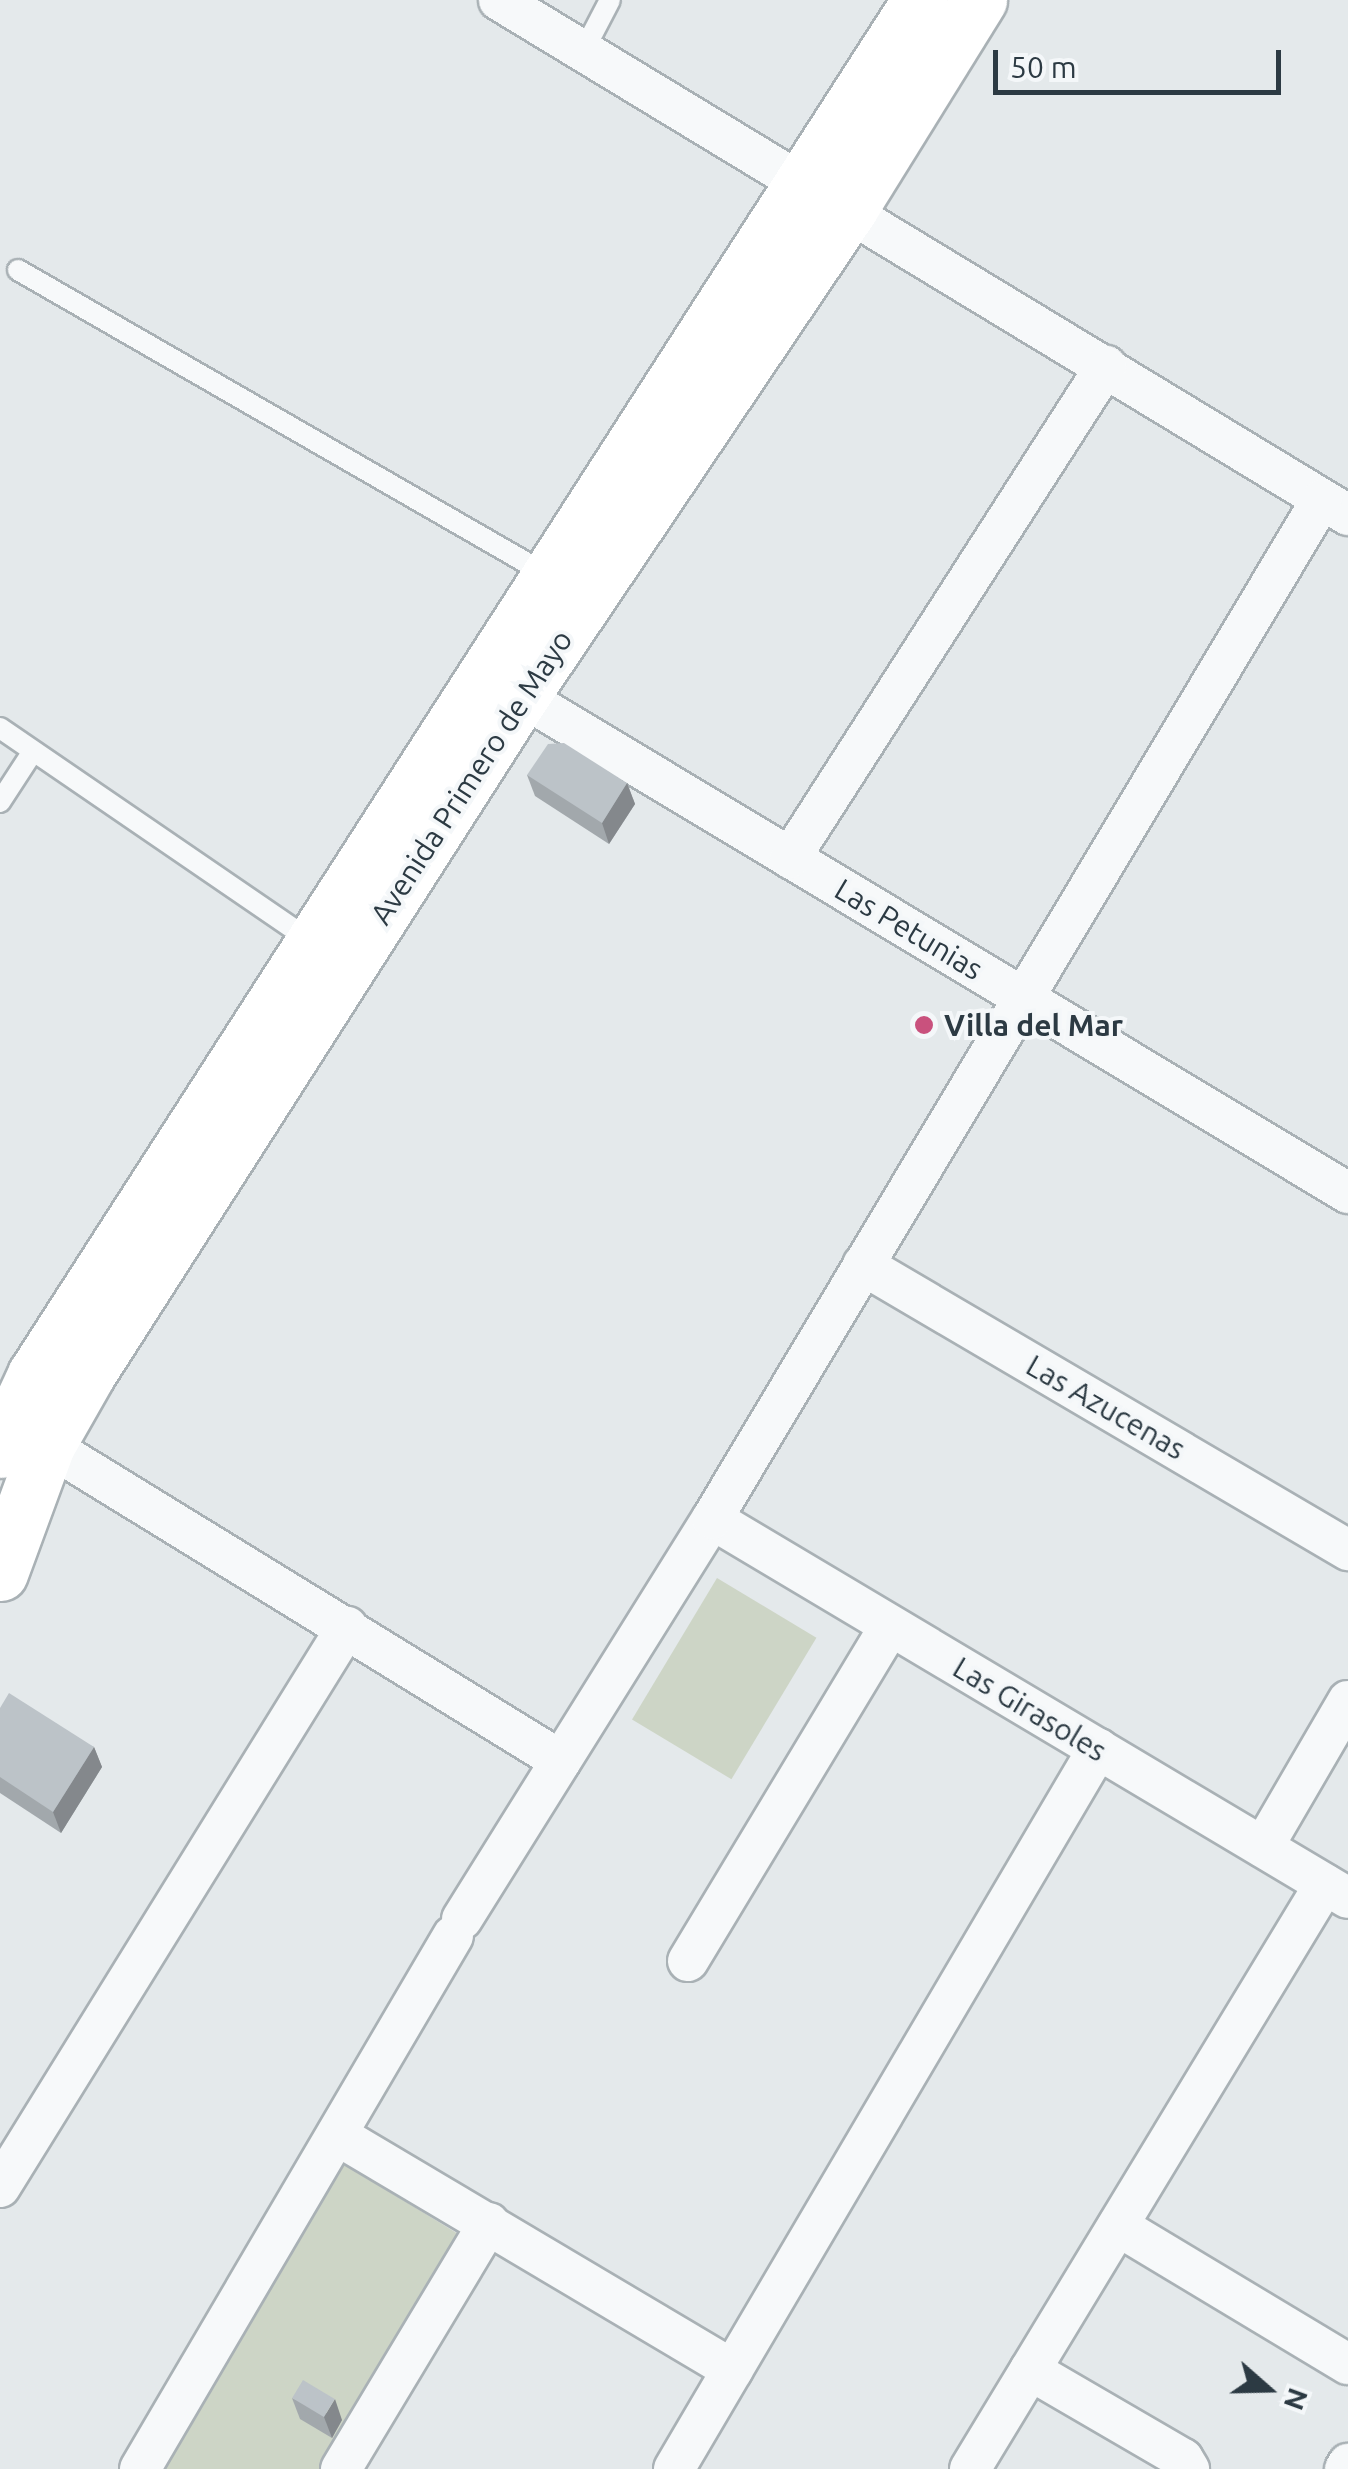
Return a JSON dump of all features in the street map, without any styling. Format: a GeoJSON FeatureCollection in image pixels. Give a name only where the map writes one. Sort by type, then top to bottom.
{"type":"FeatureCollection","features":[{"type":"Feature","properties":{"kind":"street"},"geometry":{"type":"LineString","coordinates":[[140,2469],[458,1927],[712,1519],[1024,998],[1335,507],[828,195],[499,0]]}},
{"type":"Feature","properties":{"kind":"street","name":"Avenida Primero de Mayo"},"geometry":{"type":"LineString","coordinates":[[23,1447],[521,696],[828,195],[920,0]]}},
{"type":"Feature","properties":{"kind":"street","name":"Avenida Primero de Mayo"},"geometry":{"type":"LineString","coordinates":[[0,1573],[35,1375],[548,575],[828,195],[979,0]]}},
{"type":"Feature","properties":{"kind":"street"},"geometry":{"type":"LineString","coordinates":[[790,858],[1106,366]]}},
{"type":"Feature","properties":{"kind":"street","name":"Las Petunias"},"geometry":{"type":"LineString","coordinates":[[521,696],[1348,1192]]}},
{"type":"Feature","properties":{"kind":"street","name":"Las Azucenas"},"geometry":{"type":"LineString","coordinates":[[864,1266],[1348,1550]]}},
{"type":"Feature","properties":{"kind":"street"},"geometry":{"type":"LineString","coordinates":[[23,1447],[346,1627],[561,1761]]}},
{"type":"Feature","properties":{"kind":"street","name":"Las Girasoles"},"geometry":{"type":"LineString","coordinates":[[712,1519],[1336,1891]]}},
{"type":"Feature","properties":{"kind":"street"},"geometry":{"type":"LineString","coordinates":[[688,1961],[890,1626]]}},
{"type":"Feature","properties":{"kind":"street"},"geometry":{"type":"LineString","coordinates":[[0,2188],[346,1627]]}},
{"type":"Feature","properties":{"kind":"street"},"geometry":{"type":"LineString","coordinates":[[1263,1847],[1348,1701]]}},
{"type":"Feature","properties":{"kind":"street"},"geometry":{"type":"LineString","coordinates":[[674,2469],[1098,1749]]}},
{"type":"Feature","properties":{"kind":"street"},"geometry":{"type":"LineString","coordinates":[[970,2469],[1118,2226],[1336,1891]]}},
{"type":"Feature","properties":{"kind":"street"},"geometry":{"type":"LineString","coordinates":[[336,2136],[732,2370]]}},
{"type":"Feature","properties":{"kind":"street"},"geometry":{"type":"LineString","coordinates":[[341,2469],[489,2224]]}},
{"type":"Feature","properties":{"kind":"street"},"geometry":{"type":"LineString","coordinates":[[1118,2226],[1348,2364]]}},
{"type":"Feature","properties":{"kind":"street"},"geometry":{"type":"LineString","coordinates":[[1030,2370],[1183,2460],[1189,2469]]}},
{"type":"Feature","properties":{"kind":"lane"},"geometry":{"type":"LineString","coordinates":[[584,50],[610,0]]}},
{"type":"Feature","properties":{"kind":"lane"},"geometry":{"type":"LineString","coordinates":[[18,270],[548,575]]}},
{"type":"Feature","properties":{"kind":"lane"},"geometry":{"type":"LineString","coordinates":[[0,728],[312,942]]}},
{"type":"Feature","properties":{"kind":"lane"},"geometry":{"type":"LineString","coordinates":[[0,802],[32,753]]}},
{"type":"Feature","properties":{"kind":"green space"},"geometry":{"type":"Polygon","coordinates":[[[717,1578],[816,1638],[731,1779],[632,1719],[717,1578]]]}},
{"type":"Feature","properties":{"kind":"green space"},"geometry":{"type":"Polygon","coordinates":[[[344,2164],[468,2240],[329,2469],[159,2469],[344,2164]]]}},
{"type":"Feature","properties":{"kind":"building"},"geometry":{"type":"Polygon","coordinates":[[[564,743],[627,783],[602,823],[527,775],[548,744],[564,743]]]}},
{"type":"Feature","properties":{"kind":"building"},"geometry":{"type":"Polygon","coordinates":[[[9,1693],[94,1747],[53,1812],[0,1777],[0,1708],[9,1693]]]}},
{"type":"Feature","properties":{"kind":"building"},"geometry":{"type":"Polygon","coordinates":[[[303,2380],[335,2399],[324,2417],[292,2398],[303,2380]]]}},
{"type":"Feature","properties":{"kind":"place","name":"Villa del Mar"},"geometry":{"type":"Point","coordinates":[924,1025]}}]}
